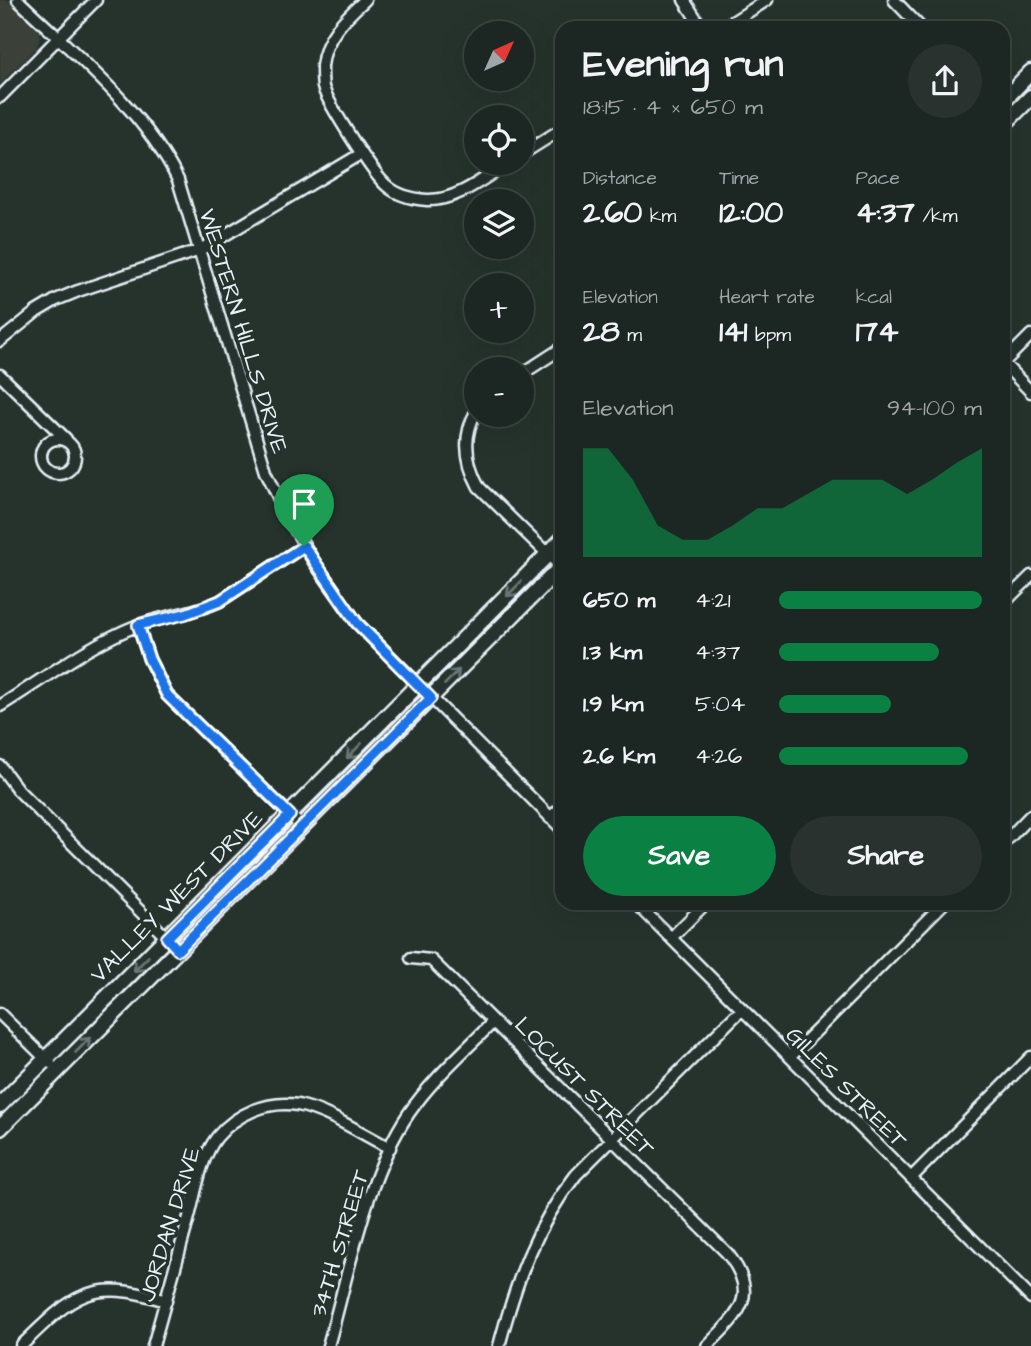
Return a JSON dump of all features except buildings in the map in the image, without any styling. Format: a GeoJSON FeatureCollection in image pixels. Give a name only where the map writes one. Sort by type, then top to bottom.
{"type":"FeatureCollection","features":[{"type":"Feature","properties":{"kind":"main road"},"geometry":{"type":"LineString","coordinates":[[1010,94],[1031,72]]}},
{"type":"Feature","properties":{"kind":"main road"},"geometry":{"type":"LineString","coordinates":[[1010,113],[1031,97]]}},
{"type":"Feature","properties":{"kind":"main road","name":"VALLEY WEST DRIVE"},"geometry":{"type":"LineString","coordinates":[[0,1105],[555,548]]}},
{"type":"Feature","properties":{"kind":"main road","name":"VALLEY WEST DRIVE"},"geometry":{"type":"LineString","coordinates":[[0,1128],[555,572]]}},
{"type":"Feature","properties":{"kind":"street","name":"WESTERN HILLS DRIVE"},"geometry":{"type":"LineString","coordinates":[[18,0],[131,111],[156,140],[178,180],[266,471],[283,508],[304,546],[357,623],[418,686]]}},
{"type":"Feature","properties":{"kind":"street"},"geometry":{"type":"LineString","coordinates":[[0,97],[96,0]]}},
{"type":"Feature","properties":{"kind":"street"},"geometry":{"type":"LineString","coordinates":[[365,0],[341,22],[328,42],[322,65],[324,89],[370,169],[387,186],[400,194],[429,200],[457,194],[488,175]]}},
{"type":"Feature","properties":{"kind":"street"},"geometry":{"type":"LineString","coordinates":[[684,0],[698,21]]}},
{"type":"Feature","properties":{"kind":"street"},"geometry":{"type":"LineString","coordinates":[[734,21],[767,0]]}},
{"type":"Feature","properties":{"kind":"street"},"geometry":{"type":"LineString","coordinates":[[894,0],[914,21]]}},
{"type":"Feature","properties":{"kind":"street"},"geometry":{"type":"LineString","coordinates":[[534,146],[555,133]]}},
{"type":"Feature","properties":{"kind":"street"},"geometry":{"type":"LineString","coordinates":[[0,341],[36,312],[56,300],[200,250],[361,154]]}},
{"type":"Feature","properties":{"kind":"street"},"geometry":{"type":"LineString","coordinates":[[1010,356],[1031,335]]}},
{"type":"Feature","properties":{"kind":"street"},"geometry":{"type":"LineString","coordinates":[[534,366],[555,353]]}},
{"type":"Feature","properties":{"kind":"street"},"geometry":{"type":"LineString","coordinates":[[1010,370],[1031,392]]}},
{"type":"Feature","properties":{"kind":"street"},"geometry":{"type":"LineString","coordinates":[[0,375],[68,442]]}},
{"type":"Feature","properties":{"kind":"street"},"geometry":{"type":"LineString","coordinates":[[470,427],[467,446],[472,474],[479,487],[555,561]]}},
{"type":"Feature","properties":{"kind":"street"},"geometry":{"type":"LineString","coordinates":[[0,706],[108,639],[138,625],[185,614],[220,601],[304,546]]}},
{"type":"Feature","properties":{"kind":"street"},"geometry":{"type":"LineString","coordinates":[[1010,597],[1031,576]]}},
{"type":"Feature","properties":{"kind":"street"},"geometry":{"type":"LineString","coordinates":[[138,625],[149,659],[167,695],[302,827]]}},
{"type":"Feature","properties":{"kind":"street"},"geometry":{"type":"LineString","coordinates":[[418,686],[555,822]]}},
{"type":"Feature","properties":{"kind":"street"},"geometry":{"type":"LineString","coordinates":[[0,766],[18,790],[178,950]]}},
{"type":"Feature","properties":{"kind":"street"},"geometry":{"type":"LineString","coordinates":[[551,818],[555,814]]}},
{"type":"Feature","properties":{"kind":"street"},"geometry":{"type":"LineString","coordinates":[[1010,837],[1031,816]]}},
{"type":"Feature","properties":{"kind":"street","name":"GILES STREET"},"geometry":{"type":"LineString","coordinates":[[643,910],[1031,1297]]}},
{"type":"Feature","properties":{"kind":"street"},"geometry":{"type":"LineString","coordinates":[[671,938],[699,910]]}},
{"type":"Feature","properties":{"kind":"street"},"geometry":{"type":"LineString","coordinates":[[790,1057],[937,910]]}},
{"type":"Feature","properties":{"kind":"street","name":"LOCUST STREET"},"geometry":{"type":"LineString","coordinates":[[411,958],[430,960],[727,1254],[739,1269],[744,1282],[744,1297],[737,1316],[707,1346]]}},
{"type":"Feature","properties":{"kind":"street"},"geometry":{"type":"LineString","coordinates":[[499,1346],[527,1257],[544,1220],[576,1175],[742,1009]]}},
{"type":"Feature","properties":{"kind":"street"},"geometry":{"type":"LineString","coordinates":[[0,1013],[57,1071]]}},
{"type":"Feature","properties":{"kind":"street","name":"34TH STREET"},"geometry":{"type":"LineString","coordinates":[[328,1346],[374,1181],[390,1149],[409,1113],[435,1081],[493,1022]]}},
{"type":"Feature","properties":{"kind":"street"},"geometry":{"type":"LineString","coordinates":[[912,1178],[1031,1058]]}},
{"type":"Feature","properties":{"kind":"street","name":"JORDAN DRIVE"},"geometry":{"type":"LineString","coordinates":[[153,1346],[207,1154],[222,1132],[243,1115],[277,1104],[312,1109],[390,1149]]}},
{"type":"Feature","properties":{"kind":"street"},"geometry":{"type":"LineString","coordinates":[[21,1346],[59,1308],[75,1298],[102,1290],[120,1289],[166,1301]]}},
{"type":"Feature","properties":{"kind":"shaded area"},"geometry":{"type":"Polygon","coordinates":[[[0,0],[8,0],[38,29],[40,37],[37,47],[0,84],[0,0]]]}},
{"type":"Feature","properties":{"kind":"route"},"geometry":{"type":"LineString","coordinates":[[304,546],[357,623],[431,698],[178,950],[167,938],[290,815],[167,695],[149,659],[138,625],[209,607],[304,546]]}}]}
